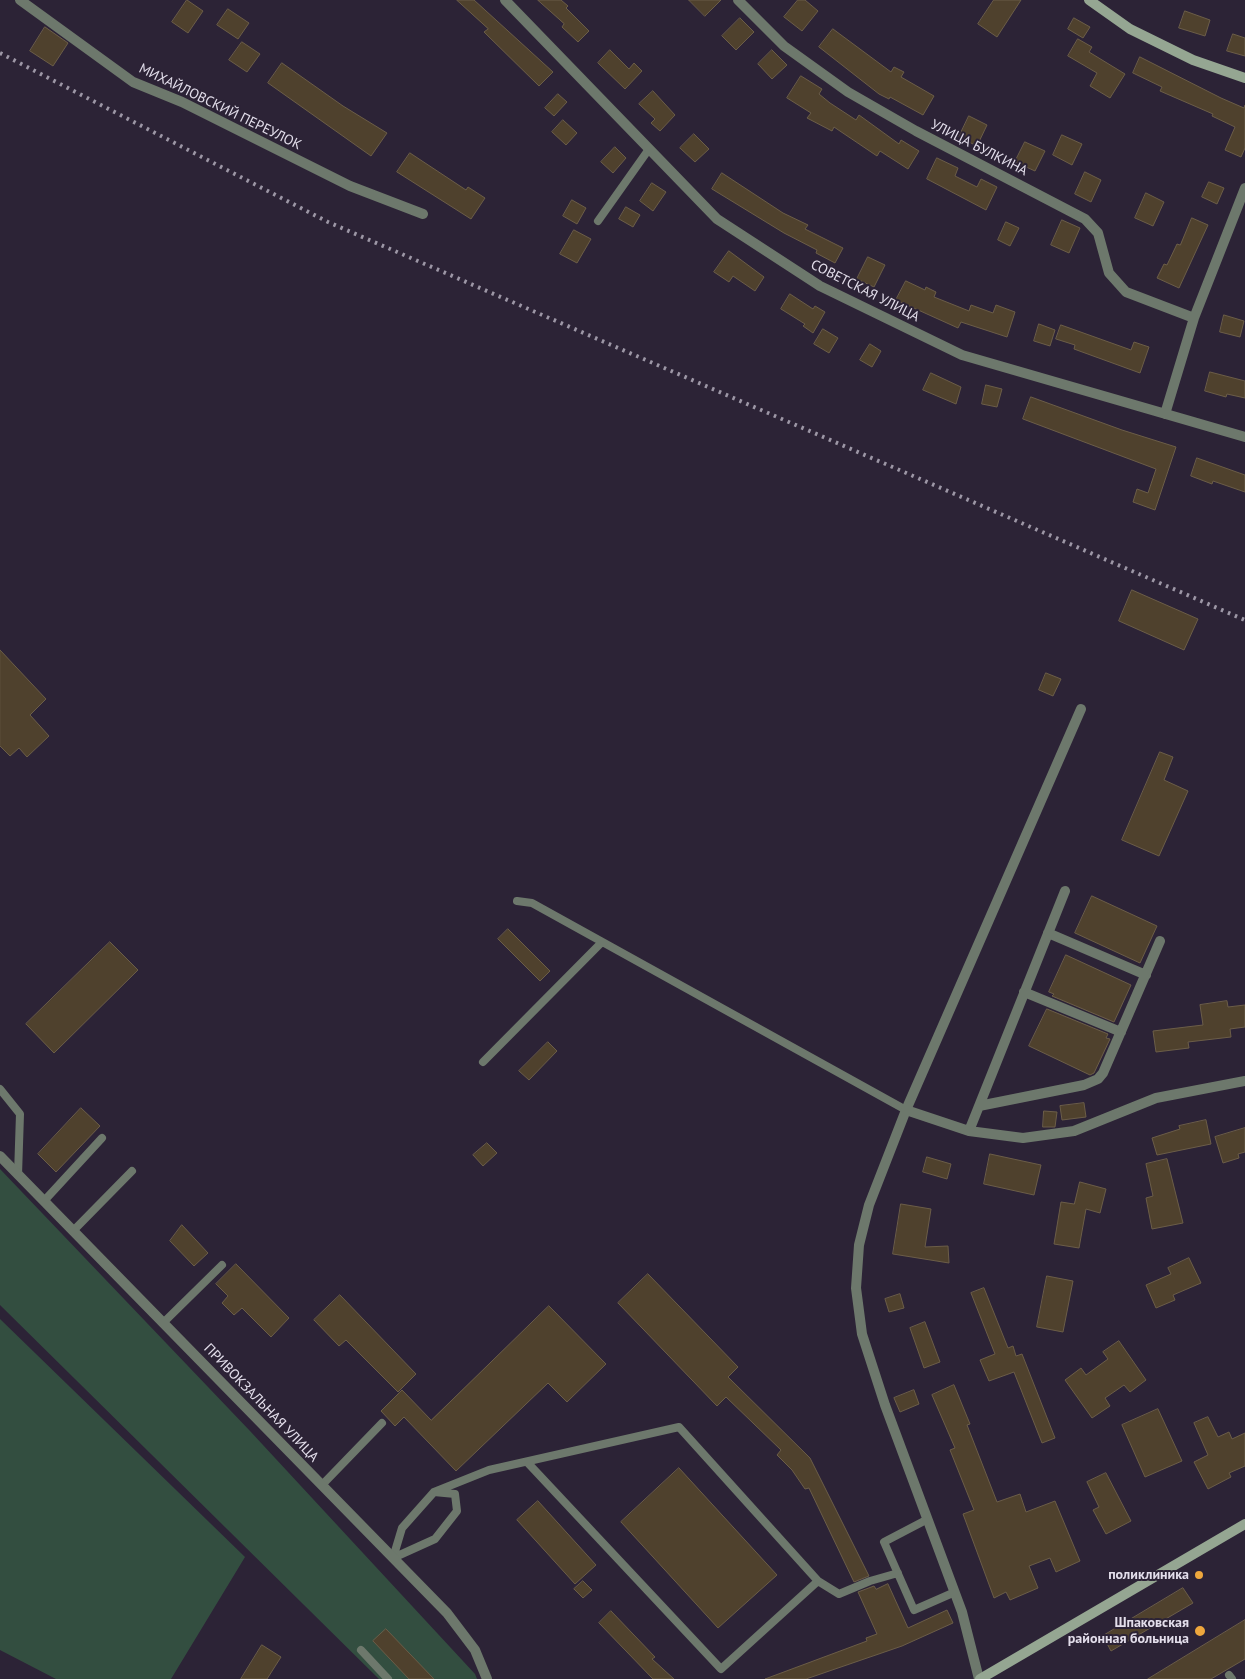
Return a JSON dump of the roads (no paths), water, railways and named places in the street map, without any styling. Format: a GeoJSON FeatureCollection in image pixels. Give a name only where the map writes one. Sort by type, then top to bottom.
{"type":"FeatureCollection","features":[{"type":"Feature","properties":{"kind":"main road"},"geometry":{"type":"LineString","coordinates":[[1089,0],[1130,29],[1193,60],[1245,78]]}},
{"type":"Feature","properties":{"kind":"main road"},"geometry":{"type":"LineString","coordinates":[[980,1679],[1245,1524]]}},
{"type":"Feature","properties":{"kind":"street","name":"МИХАЙЛОВСКИЙ ПЕРЕУЛОК"},"geometry":{"type":"LineString","coordinates":[[20,0],[134,82],[182,102],[350,186],[423,214]]}},
{"type":"Feature","properties":{"kind":"street","name":"СОВЕТСКАЯ УЛИЦА"},"geometry":{"type":"LineString","coordinates":[[505,0],[717,219],[820,286],[962,355],[1245,437]]}},
{"type":"Feature","properties":{"kind":"street","name":"УЛИЦА БУЛКИНА"},"geometry":{"type":"LineString","coordinates":[[738,0],[784,46],[848,92],[916,131],[1085,219],[1098,233],[1109,273],[1126,292],[1194,318]]}},
{"type":"Feature","properties":{"kind":"street"},"geometry":{"type":"LineString","coordinates":[[1165,414],[1194,318],[1245,188]]}},
{"type":"Feature","properties":{"kind":"street"},"geometry":{"type":"LineString","coordinates":[[980,1679],[955,1592],[885,1405],[862,1334],[856,1288],[859,1244],[869,1205],[906,1110],[1081,709]]}},
{"type":"Feature","properties":{"kind":"street"},"geometry":{"type":"LineString","coordinates":[[969,1131],[1065,890]]}},
{"type":"Feature","properties":{"kind":"street"},"geometry":{"type":"LineString","coordinates":[[1048,933],[1146,975]]}},
{"type":"Feature","properties":{"kind":"street"},"geometry":{"type":"LineString","coordinates":[[979,1106],[1084,1085],[1098,1079],[1103,1073],[1160,941]]}},
{"type":"Feature","properties":{"kind":"street"},"geometry":{"type":"LineString","coordinates":[[1024,992],[1121,1032]]}},
{"type":"Feature","properties":{"kind":"street"},"geometry":{"type":"LineString","coordinates":[[906,1110],[969,1131],[1023,1138],[1074,1131],[1156,1098],[1245,1081]]}},
{"type":"Feature","properties":{"kind":"street","name":"ПРИВОКЗАЛЬНАЯ УЛИЦА"},"geometry":{"type":"LineString","coordinates":[[0,1156],[447,1613],[475,1650],[487,1679]]}},
{"type":"Feature","properties":{"kind":"lane"},"geometry":{"type":"LineString","coordinates":[[598,221],[649,149]]}},
{"type":"Feature","properties":{"kind":"lane"},"geometry":{"type":"LineString","coordinates":[[517,901],[532,903],[906,1110]]}},
{"type":"Feature","properties":{"kind":"lane"},"geometry":{"type":"LineString","coordinates":[[483,1062],[602,942]]}},
{"type":"Feature","properties":{"kind":"lane"},"geometry":{"type":"LineString","coordinates":[[0,1089],[20,1114],[18,1175]]}},
{"type":"Feature","properties":{"kind":"lane"},"geometry":{"type":"LineString","coordinates":[[44,1201],[102,1138]]}},
{"type":"Feature","properties":{"kind":"lane"},"geometry":{"type":"LineString","coordinates":[[73,1231],[132,1171]]}},
{"type":"Feature","properties":{"kind":"lane"},"geometry":{"type":"LineString","coordinates":[[164,1323],[222,1265]]}},
{"type":"Feature","properties":{"kind":"lane"},"geometry":{"type":"LineString","coordinates":[[322,1485],[382,1423]]}},
{"type":"Feature","properties":{"kind":"lane"},"geometry":{"type":"LineString","coordinates":[[393,1558],[402,1528],[434,1492],[489,1470],[679,1427],[818,1581],[839,1594],[870,1581],[898,1573]]}},
{"type":"Feature","properties":{"kind":"lane"},"geometry":{"type":"LineString","coordinates":[[527,1462],[721,1669],[818,1581]]}},
{"type":"Feature","properties":{"kind":"lane"},"geometry":{"type":"LineString","coordinates":[[393,1558],[435,1538],[457,1511],[455,1494],[434,1492]]}},
{"type":"Feature","properties":{"kind":"lane"},"geometry":{"type":"LineString","coordinates":[[928,1519],[884,1542],[914,1610],[955,1592]]}},
{"type":"Feature","properties":{"kind":"lane"},"geometry":{"type":"LineString","coordinates":[[361,1650],[388,1679]]}},
{"type":"Feature","properties":{"kind":"railway"},"geometry":{"type":"LineString","coordinates":[[0,53],[328,222],[1245,620]]}},
{"type":"Feature","properties":{"kind":"place","name":"поликлиника"},"geometry":{"type":"Point","coordinates":[1199,1575]}},
{"type":"Feature","properties":{"kind":"place","name":"Шпаковская районная больница"},"geometry":{"type":"Point","coordinates":[1200,1631]}}]}
